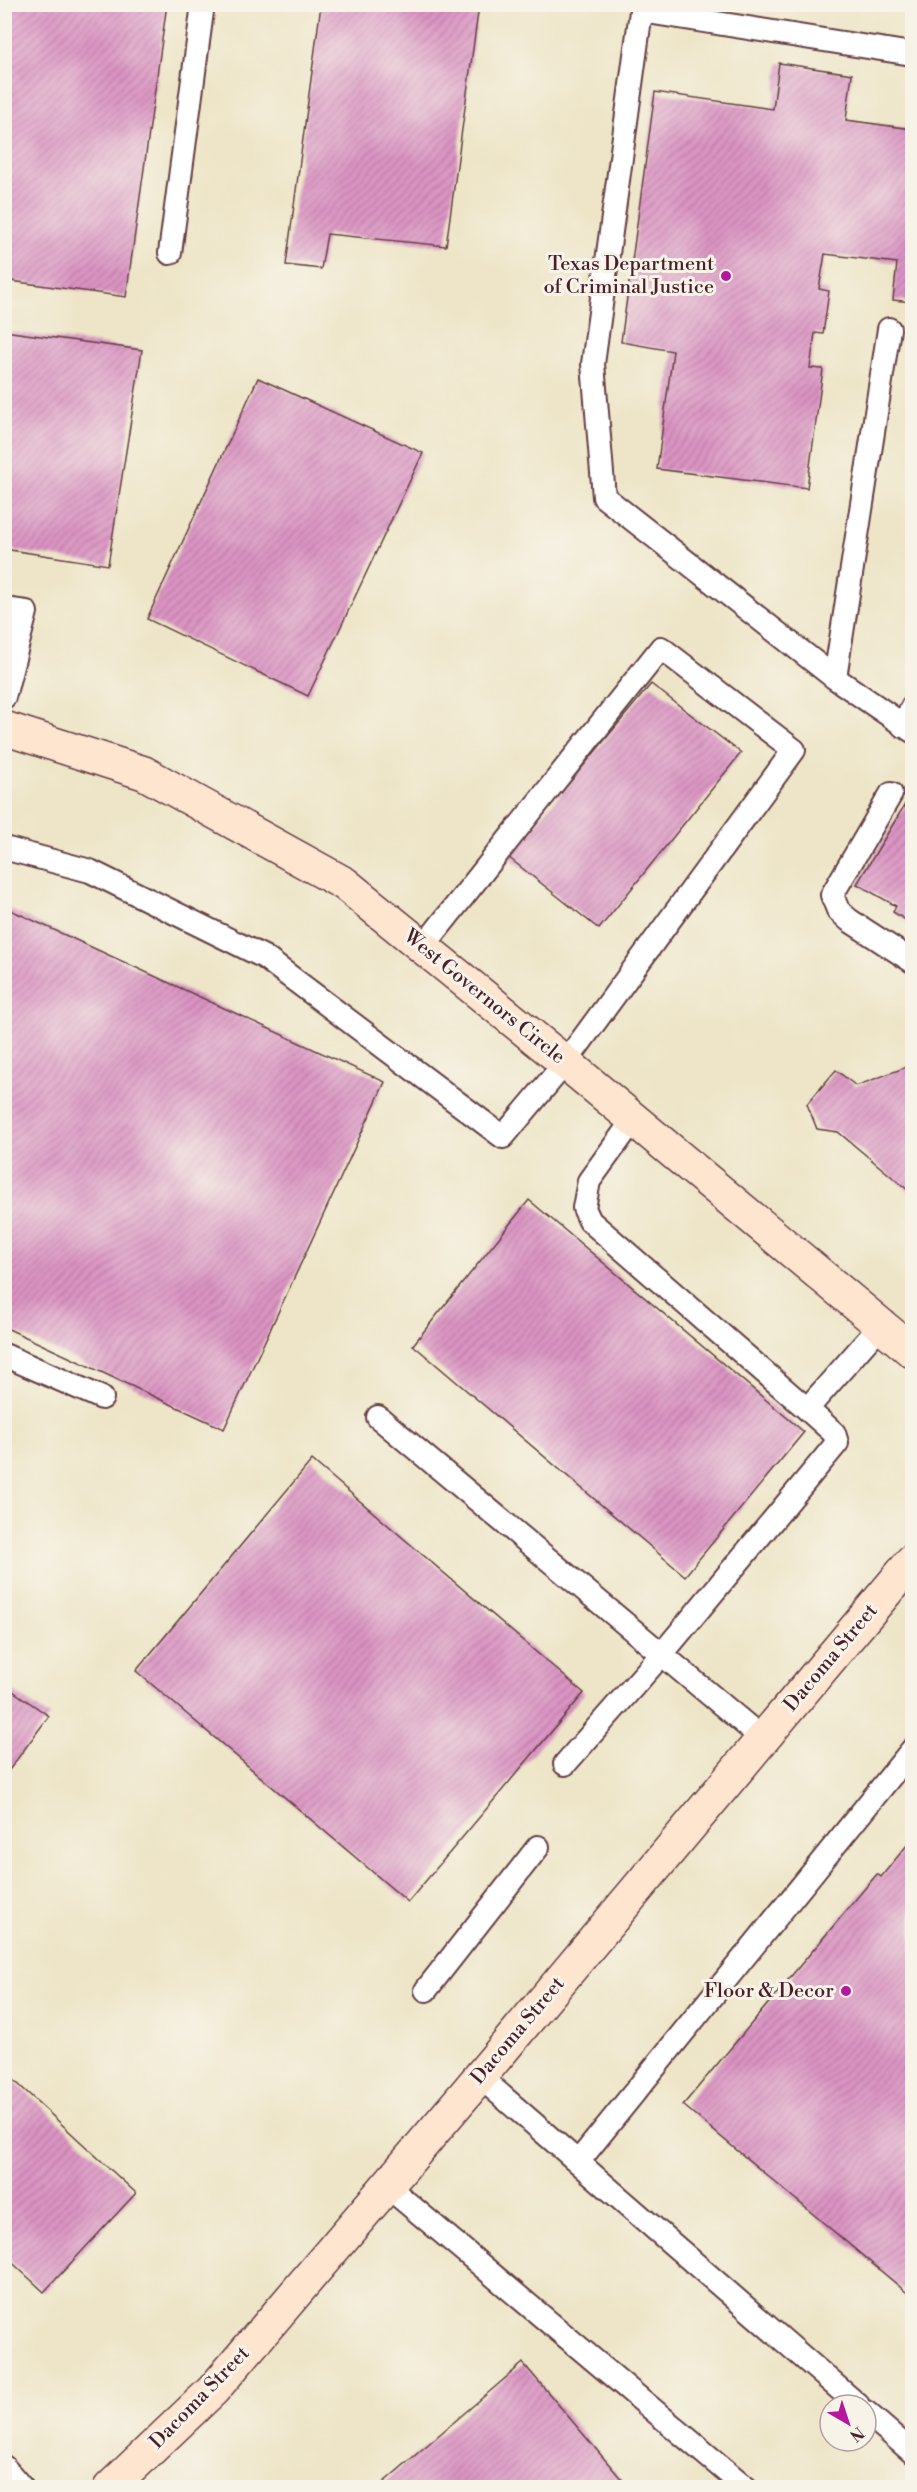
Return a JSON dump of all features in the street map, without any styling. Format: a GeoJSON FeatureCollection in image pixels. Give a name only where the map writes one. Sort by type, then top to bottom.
{"type":"FeatureCollection","features":[{"type":"Feature","properties":{"kind":"main road","name":"West Governors Circle"},"geometry":{"type":"LineString","coordinates":[[4,728],[144,773],[345,884],[912,1351]]}},
{"type":"Feature","properties":{"kind":"main road","name":"Dacoma Street"},"geometry":{"type":"LineString","coordinates":[[110,2487],[213,2390],[480,2077],[912,1561]]}},
{"type":"Feature","properties":{"kind":"lane"},"geometry":{"type":"LineString","coordinates":[[170,253],[203,4]]}},
{"type":"Feature","properties":{"kind":"lane"},"geometry":{"type":"LineString","coordinates":[[909,721],[835,678],[604,497],[593,364],[641,8],[912,54]]}},
{"type":"Feature","properties":{"kind":"lane"},"geometry":{"type":"LineString","coordinates":[[835,678],[889,330]]}},
{"type":"Feature","properties":{"kind":"lane"},"geometry":{"type":"LineString","coordinates":[[4,609],[26,612],[4,697]]}},
{"type":"Feature","properties":{"kind":"lane"},"geometry":{"type":"LineString","coordinates":[[4,848],[90,871],[264,957],[504,1137],[565,1063],[794,750],[661,648],[423,947]]}},
{"type":"Feature","properties":{"kind":"lane"},"geometry":{"type":"LineString","coordinates":[[891,794],[832,895],[838,910],[849,920],[912,961]]}},
{"type":"Feature","properties":{"kind":"lane"},"geometry":{"type":"LineString","coordinates":[[565,1764],[662,1654],[837,1443],[834,1433],[807,1408],[590,1221],[584,1208],[589,1181],[633,1119]]}},
{"type":"Feature","properties":{"kind":"lane"},"geometry":{"type":"LineString","coordinates":[[807,1408],[881,1324]]}},
{"type":"Feature","properties":{"kind":"lane"},"geometry":{"type":"LineString","coordinates":[[4,1355],[102,1398]]}},
{"type":"Feature","properties":{"kind":"lane"},"geometry":{"type":"LineString","coordinates":[[378,1417],[763,1739]]}},
{"type":"Feature","properties":{"kind":"lane"},"geometry":{"type":"LineString","coordinates":[[578,2162],[912,1750]]}},
{"type":"Feature","properties":{"kind":"lane"},"geometry":{"type":"LineString","coordinates":[[426,1990],[538,1846]]}},
{"type":"Feature","properties":{"kind":"lane"},"geometry":{"type":"LineString","coordinates":[[480,2077],[844,2393]]}},
{"type":"Feature","properties":{"kind":"lane"},"geometry":{"type":"LineString","coordinates":[[387,2186],[747,2487]]}},
{"type":"Feature","properties":{"kind":"lane"},"geometry":{"type":"LineString","coordinates":[[878,2422],[912,2452]]}},
{"type":"Feature","properties":{"kind":"lane"},"geometry":{"type":"LineString","coordinates":[[4,2468],[22,2487]]}},
{"type":"Feature","properties":{"kind":"building"},"geometry":{"type":"Polygon","coordinates":[[[4,4],[167,4],[126,297],[4,280],[4,4]]]}},
{"type":"Feature","properties":{"kind":"building"},"geometry":{"type":"Polygon","coordinates":[[[321,5],[479,5],[446,246],[327,234],[321,269],[286,265],[321,5]]]}},
{"type":"Feature","properties":{"kind":"building","name":"Texas Department of Criminal Justice"},"geometry":{"type":"Polygon","coordinates":[[[779,63],[852,74],[846,120],[912,129],[912,302],[893,300],[897,263],[825,254],[819,289],[829,291],[823,334],[815,333],[810,368],[823,369],[807,488],[657,469],[673,351],[621,342],[655,92],[773,109],[779,63]]]}},
{"type":"Feature","properties":{"kind":"building"},"geometry":{"type":"Polygon","coordinates":[[[4,331],[142,350],[108,565],[4,549],[4,331]]]}},
{"type":"Feature","properties":{"kind":"building"},"geometry":{"type":"Polygon","coordinates":[[[258,378],[423,453],[308,696],[147,619],[258,378]]]}},
{"type":"Feature","properties":{"kind":"building"},"geometry":{"type":"Polygon","coordinates":[[[651,684],[741,753],[599,929],[508,857],[651,684]]]}},
{"type":"Feature","properties":{"kind":"building"},"geometry":{"type":"Polygon","coordinates":[[[907,801],[912,804],[912,924],[893,912],[896,906],[857,884],[907,801]]]}},
{"type":"Feature","properties":{"kind":"building"},"geometry":{"type":"Polygon","coordinates":[[[4,907],[385,1082],[224,1429],[4,1327],[4,907]]]}},
{"type":"Feature","properties":{"kind":"building"},"geometry":{"type":"Polygon","coordinates":[[[912,1065],[912,1190],[909,1191],[838,1132],[817,1129],[807,1104],[836,1070],[856,1086],[912,1065]]]}},
{"type":"Feature","properties":{"kind":"building"},"geometry":{"type":"Polygon","coordinates":[[[529,1200],[804,1432],[685,1576],[413,1345],[529,1200]]]}},
{"type":"Feature","properties":{"kind":"building"},"geometry":{"type":"Polygon","coordinates":[[[312,1460],[584,1693],[408,1902],[136,1671],[312,1460]]]}},
{"type":"Feature","properties":{"kind":"building"},"geometry":{"type":"Polygon","coordinates":[[[4,1685],[49,1716],[4,1777],[4,1685]]]}},
{"type":"Feature","properties":{"kind":"building","name":"Floor & Decor"},"geometry":{"type":"Polygon","coordinates":[[[912,1839],[912,2297],[683,2105],[877,1874],[881,1877],[912,1839]]]}},
{"type":"Feature","properties":{"kind":"building"},"geometry":{"type":"Polygon","coordinates":[[[4,2071],[136,2193],[44,2292],[4,2255],[4,2071]]]}},
{"type":"Feature","properties":{"kind":"building"},"geometry":{"type":"Polygon","coordinates":[[[523,2363],[629,2488],[377,2488],[523,2363]]]}},
{"type":"Feature","properties":{"kind":"place","name":"Texas Department of Criminal Justice"},"geometry":{"type":"Point","coordinates":[726,276]}},
{"type":"Feature","properties":{"kind":"place","name":"Floor & Decor"},"geometry":{"type":"Point","coordinates":[846,1991]}}]}
